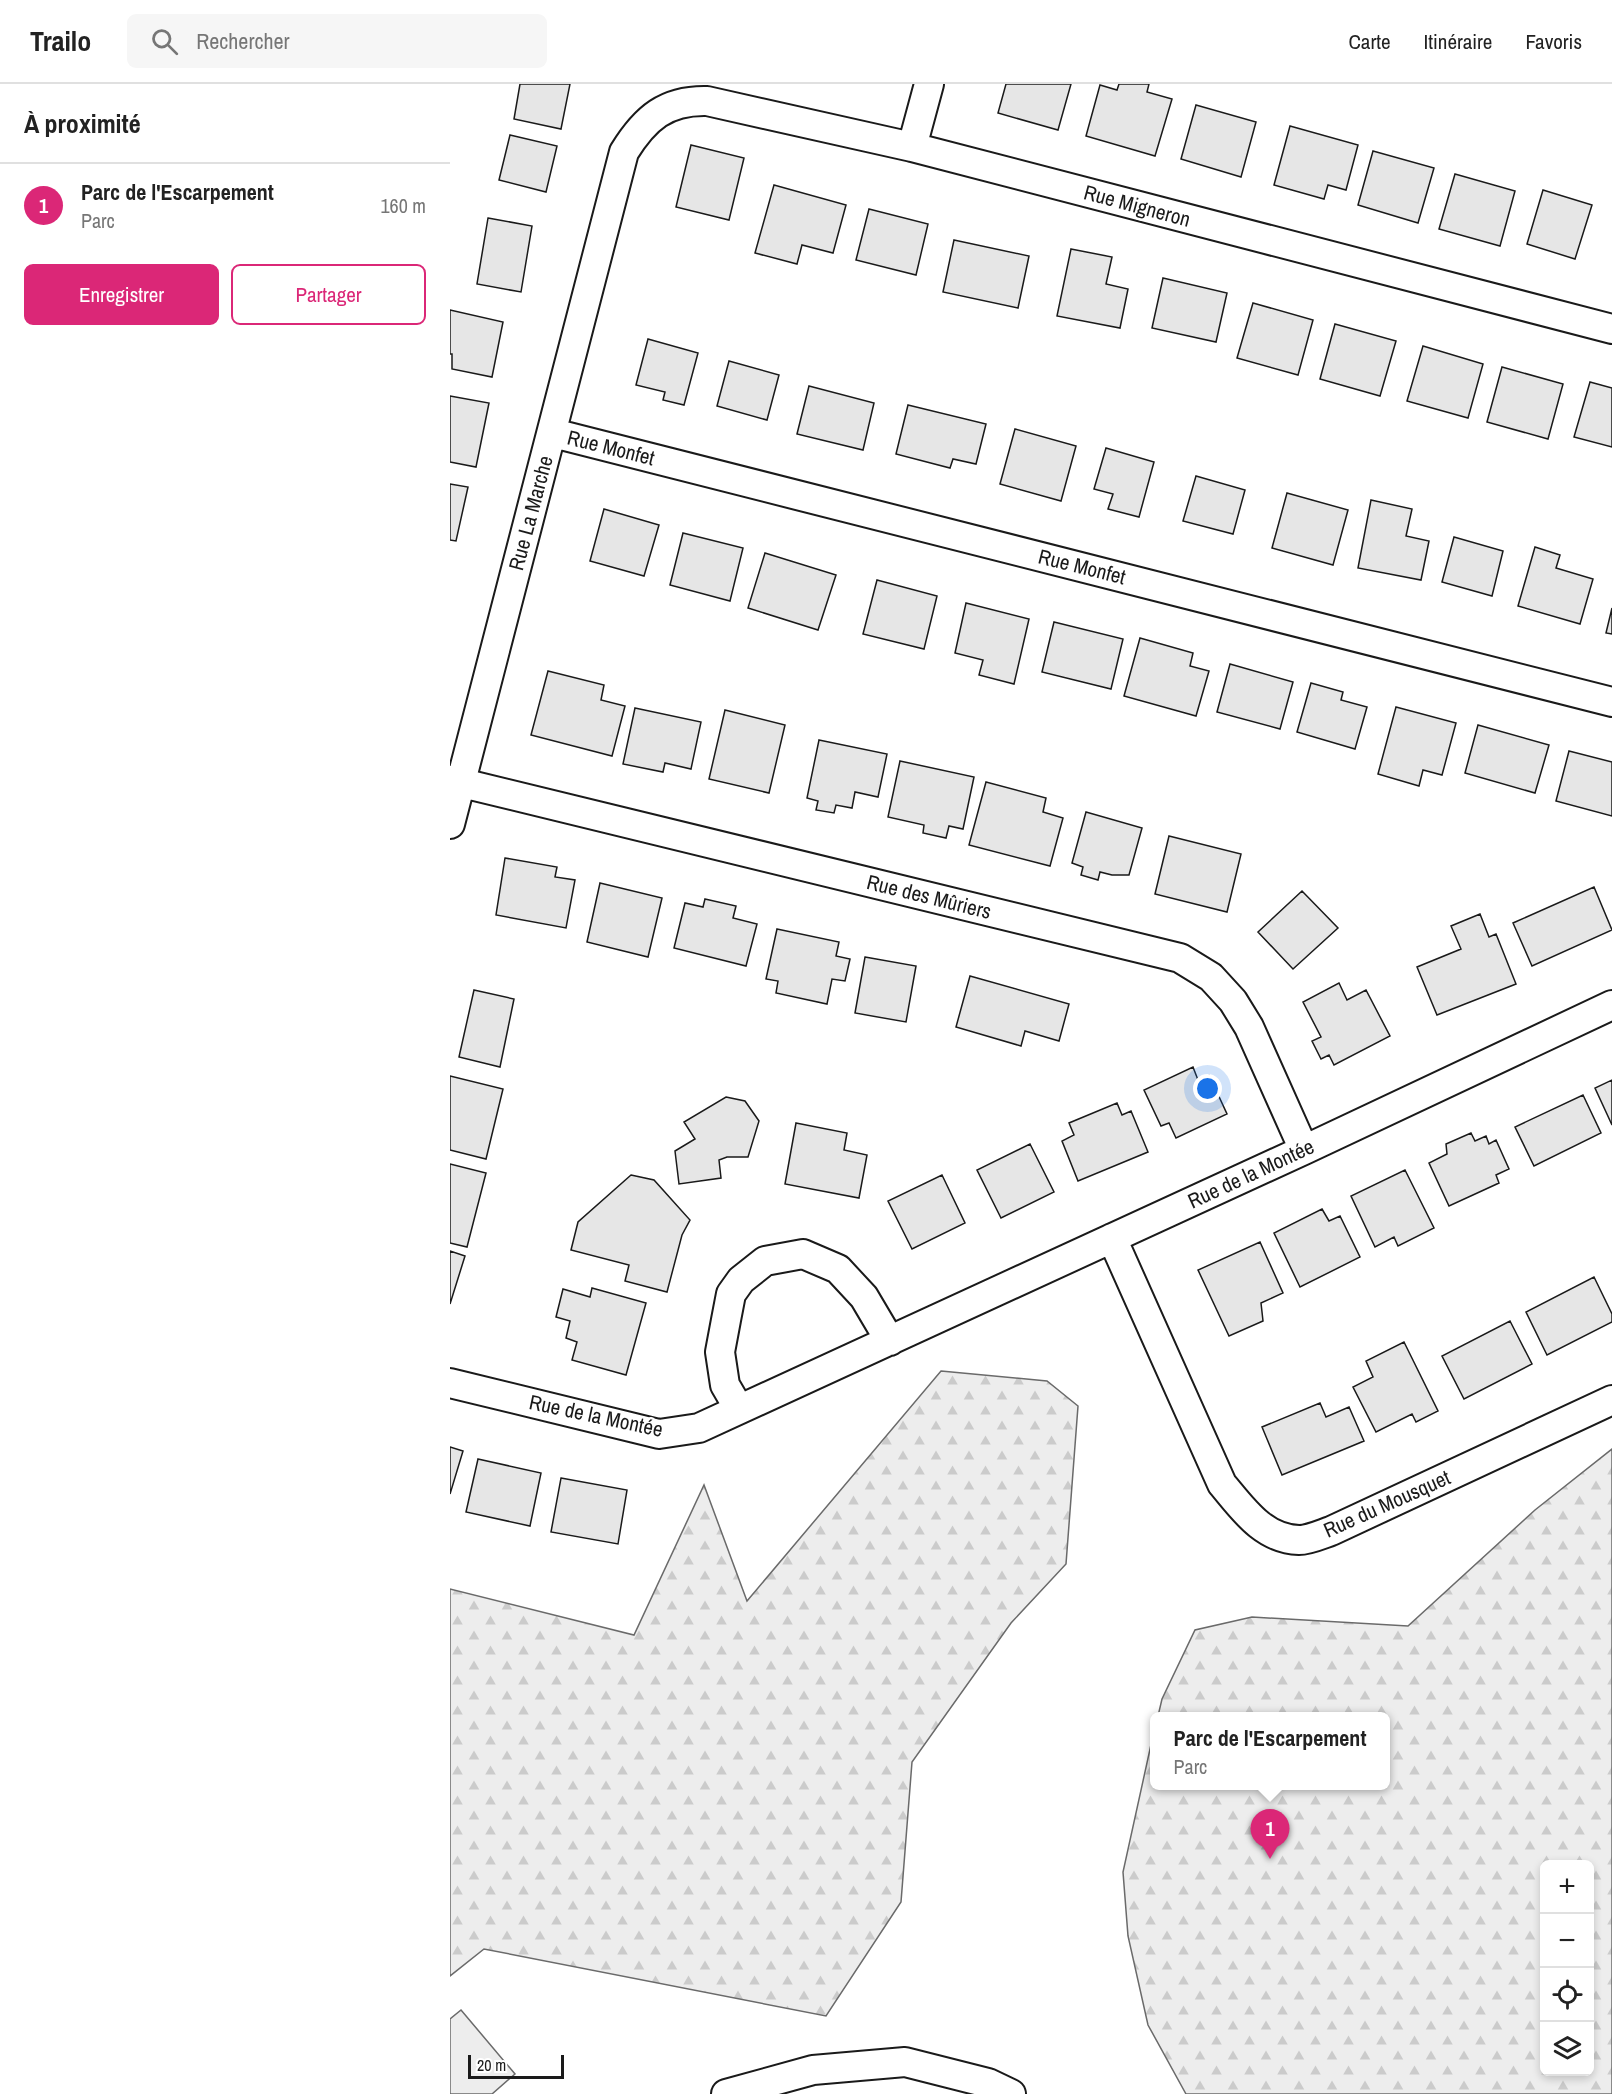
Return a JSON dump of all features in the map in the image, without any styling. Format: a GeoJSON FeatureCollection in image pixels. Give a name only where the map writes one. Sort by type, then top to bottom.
{"type":"FeatureCollection","features":[{"type":"Feature","properties":{"kind":"street"},"geometry":{"type":"LineString","coordinates":[[912,147],[929,84]]}},
{"type":"Feature","properties":{"kind":"street","name":"Rue Migneron"},"geometry":{"type":"LineString","coordinates":[[662,110],[687,100],[707,101],[912,147],[1612,329]]}},
{"type":"Feature","properties":{"kind":"street","name":"Rue La Marche"},"geometry":{"type":"LineString","coordinates":[[450,824],[455,781],[552,433],[624,152],[637,131],[662,110]]}},
{"type":"Feature","properties":{"kind":"street","name":"Rue Monfet"},"geometry":{"type":"LineString","coordinates":[[552,433],[1612,702]]}},
{"type":"Feature","properties":{"kind":"street","name":"Rue des Mûriers"},"geometry":{"type":"LineString","coordinates":[[455,781],[1180,958],[1211,977],[1233,1001],[1249,1027],[1304,1150]]}},
{"type":"Feature","properties":{"kind":"street","name":"Rue de la Montée"},"geometry":{"type":"LineString","coordinates":[[450,1383],[659,1434],[699,1428],[1304,1150],[1612,1005]]}},
{"type":"Feature","properties":{"kind":"street","name":"Rue du Mousquet"},"geometry":{"type":"LineString","coordinates":[[1112,1238],[1222,1484],[1247,1514],[1273,1536],[1301,1540],[1331,1531],[1612,1401]]}},
{"type":"Feature","properties":{"kind":"street"},"geometry":{"type":"LineString","coordinates":[[739,1409],[724,1385],[720,1352],[731,1294],[741,1280],[765,1261],[803,1254],[838,1269],[864,1297],[890,1341]]}},
{"type":"Feature","properties":{"kind":"street"},"geometry":{"type":"LineString","coordinates":[[726,2094],[813,2070],[905,2062],[988,2083],[1011,2094]]}},
{"type":"Feature","properties":{"kind":"green space"},"geometry":{"type":"Polygon","coordinates":[[[941,1371],[1047,1381],[1078,1406],[1066,1564],[1011,1623],[912,1762],[901,1902],[826,2016],[484,1949],[450,1976],[450,1589],[634,1635],[704,1485],[747,1601],[941,1371]]]}},
{"type":"Feature","properties":{"kind":"green space"},"geometry":{"type":"Polygon","coordinates":[[[1612,1449],[1612,2094],[1186,2094],[1148,2025],[1128,1936],[1123,1872],[1150,1749],[1150,1790],[1390,1790],[1390,1712],[1159,1712],[1162,1699],[1195,1630],[1252,1617],[1408,1626],[1535,1510],[1612,1449]]]}},
{"type":"Feature","properties":{"kind":"green space"},"geometry":{"type":"Polygon","coordinates":[[[461,2010],[515,2074],[492,2094],[450,2094],[450,2019],[461,2010]]]}},
{"type":"Feature","properties":{"kind":"building"},"geometry":{"type":"Polygon","coordinates":[[[520,84],[570,84],[561,129],[514,119],[520,84]]]}},
{"type":"Feature","properties":{"kind":"building"},"geometry":{"type":"Polygon","coordinates":[[[1006,84],[1071,84],[1058,130],[998,113],[1006,84]]]}},
{"type":"Feature","properties":{"kind":"building"},"geometry":{"type":"Polygon","coordinates":[[[1119,84],[1149,84],[1147,92],[1172,99],[1155,156],[1086,136],[1100,85],[1117,90],[1119,84]]]}},
{"type":"Feature","properties":{"kind":"building"},"geometry":{"type":"Polygon","coordinates":[[[1196,105],[1256,122],[1241,177],[1181,159],[1196,105]]]}},
{"type":"Feature","properties":{"kind":"building"},"geometry":{"type":"Polygon","coordinates":[[[1290,126],[1358,145],[1346,190],[1328,185],[1324,199],[1274,185],[1290,126]]]}},
{"type":"Feature","properties":{"kind":"building"},"geometry":{"type":"Polygon","coordinates":[[[510,135],[557,146],[546,192],[499,180],[510,135]]]}},
{"type":"Feature","properties":{"kind":"building"},"geometry":{"type":"Polygon","coordinates":[[[691,145],[744,158],[729,220],[676,207],[691,145]]]}},
{"type":"Feature","properties":{"kind":"building"},"geometry":{"type":"Polygon","coordinates":[[[1373,151],[1434,168],[1418,223],[1358,205],[1373,151]]]}},
{"type":"Feature","properties":{"kind":"building"},"geometry":{"type":"Polygon","coordinates":[[[1455,174],[1515,191],[1500,246],[1439,229],[1455,174]]]}},
{"type":"Feature","properties":{"kind":"building"},"geometry":{"type":"Polygon","coordinates":[[[774,185],[846,205],[833,253],[802,245],[797,264],[755,253],[774,185]]]}},
{"type":"Feature","properties":{"kind":"building"},"geometry":{"type":"Polygon","coordinates":[[[1543,190],[1592,205],[1575,259],[1527,244],[1543,190]]]}},
{"type":"Feature","properties":{"kind":"building"},"geometry":{"type":"Polygon","coordinates":[[[869,209],[928,224],[916,275],[856,260],[869,209]]]}},
{"type":"Feature","properties":{"kind":"building"},"geometry":{"type":"Polygon","coordinates":[[[488,218],[532,226],[521,292],[477,284],[488,218]]]}},
{"type":"Feature","properties":{"kind":"building"},"geometry":{"type":"Polygon","coordinates":[[[954,240],[1029,256],[1018,308],[943,292],[954,240]]]}},
{"type":"Feature","properties":{"kind":"building"},"geometry":{"type":"Polygon","coordinates":[[[1071,249],[1112,257],[1106,284],[1128,289],[1120,328],[1057,316],[1071,249]]]}},
{"type":"Feature","properties":{"kind":"building"},"geometry":{"type":"Polygon","coordinates":[[[1163,278],[1227,293],[1216,342],[1152,328],[1163,278]]]}},
{"type":"Feature","properties":{"kind":"building"},"geometry":{"type":"Polygon","coordinates":[[[1253,303],[1313,320],[1298,375],[1237,358],[1253,303]]]}},
{"type":"Feature","properties":{"kind":"building"},"geometry":{"type":"Polygon","coordinates":[[[450,310],[503,322],[492,377],[452,369],[450,310]]]}},
{"type":"Feature","properties":{"kind":"building"},"geometry":{"type":"Polygon","coordinates":[[[1335,324],[1396,341],[1380,396],[1320,379],[1335,324]]]}},
{"type":"Feature","properties":{"kind":"building"},"geometry":{"type":"Polygon","coordinates":[[[648,339],[698,353],[684,405],[663,400],[665,392],[636,385],[648,339]]]}},
{"type":"Feature","properties":{"kind":"building"},"geometry":{"type":"Polygon","coordinates":[[[1423,346],[1483,364],[1468,418],[1407,401],[1423,346]]]}},
{"type":"Feature","properties":{"kind":"building"},"geometry":{"type":"Polygon","coordinates":[[[729,361],[779,375],[767,420],[717,406],[729,361]]]}},
{"type":"Feature","properties":{"kind":"building"},"geometry":{"type":"Polygon","coordinates":[[[1502,367],[1563,384],[1548,439],[1487,422],[1502,367]]]}},
{"type":"Feature","properties":{"kind":"building"},"geometry":{"type":"Polygon","coordinates":[[[1590,382],[1612,388],[1612,447],[1574,437],[1590,382]]]}},
{"type":"Feature","properties":{"kind":"building"},"geometry":{"type":"Polygon","coordinates":[[[809,386],[874,403],[863,450],[797,434],[809,386]]]}},
{"type":"Feature","properties":{"kind":"building"},"geometry":{"type":"Polygon","coordinates":[[[450,396],[489,403],[476,467],[450,462],[450,396]]]}},
{"type":"Feature","properties":{"kind":"building"},"geometry":{"type":"Polygon","coordinates":[[[908,405],[986,424],[976,464],[953,459],[950,468],[896,454],[908,405]]]}},
{"type":"Feature","properties":{"kind":"building"},"geometry":{"type":"Polygon","coordinates":[[[1015,429],[1076,446],[1061,501],[1000,484],[1015,429]]]}},
{"type":"Feature","properties":{"kind":"building"},"geometry":{"type":"Polygon","coordinates":[[[1106,448],[1154,462],[1139,517],[1108,509],[1113,494],[1094,489],[1106,448]]]}},
{"type":"Feature","properties":{"kind":"building"},"geometry":{"type":"Polygon","coordinates":[[[1196,476],[1245,490],[1233,534],[1183,521],[1196,476]]]}},
{"type":"Feature","properties":{"kind":"building"},"geometry":{"type":"Polygon","coordinates":[[[450,484],[468,487],[456,541],[450,540],[450,484]]]}},
{"type":"Feature","properties":{"kind":"building"},"geometry":{"type":"Polygon","coordinates":[[[1287,493],[1348,510],[1333,565],[1272,548],[1287,493]]]}},
{"type":"Feature","properties":{"kind":"building"},"geometry":{"type":"Polygon","coordinates":[[[1371,500],[1412,509],[1406,536],[1429,541],[1421,580],[1358,568],[1371,500]]]}},
{"type":"Feature","properties":{"kind":"building"},"geometry":{"type":"Polygon","coordinates":[[[604,509],[659,525],[644,576],[590,561],[604,509]]]}},
{"type":"Feature","properties":{"kind":"building"},"geometry":{"type":"Polygon","coordinates":[[[683,533],[743,548],[730,601],[670,585],[683,533]]]}},
{"type":"Feature","properties":{"kind":"building"},"geometry":{"type":"Polygon","coordinates":[[[1454,537],[1503,551],[1492,596],[1442,582],[1454,537]]]}},
{"type":"Feature","properties":{"kind":"building"},"geometry":{"type":"Polygon","coordinates":[[[1535,547],[1560,555],[1556,568],[1593,579],[1580,624],[1518,606],[1535,547]]]}},
{"type":"Feature","properties":{"kind":"building"},"geometry":{"type":"Polygon","coordinates":[[[765,553],[836,575],[818,630],[748,608],[765,553]]]}},
{"type":"Feature","properties":{"kind":"building"},"geometry":{"type":"Polygon","coordinates":[[[877,580],[937,596],[924,649],[863,634],[877,580]]]}},
{"type":"Feature","properties":{"kind":"building"},"geometry":{"type":"Polygon","coordinates":[[[966,603],[1029,619],[1014,684],[979,675],[983,660],[955,653],[966,603]]]}},
{"type":"Feature","properties":{"kind":"building"},"geometry":{"type":"Polygon","coordinates":[[[1612,608],[1612,634],[1606,633],[1612,608]]]}},
{"type":"Feature","properties":{"kind":"building"},"geometry":{"type":"Polygon","coordinates":[[[1054,622],[1123,639],[1111,689],[1042,672],[1054,622]]]}},
{"type":"Feature","properties":{"kind":"building"},"geometry":{"type":"Polygon","coordinates":[[[1140,638],[1193,653],[1190,666],[1209,671],[1196,716],[1124,696],[1140,638]]]}},
{"type":"Feature","properties":{"kind":"building"},"geometry":{"type":"Polygon","coordinates":[[[1230,664],[1293,682],[1280,729],[1217,712],[1230,664]]]}},
{"type":"Feature","properties":{"kind":"building"},"geometry":{"type":"Polygon","coordinates":[[[548,671],[604,685],[601,700],[625,706],[612,756],[531,735],[548,671]]]}},
{"type":"Feature","properties":{"kind":"building"},"geometry":{"type":"Polygon","coordinates":[[[1311,683],[1343,692],[1341,700],[1367,707],[1355,749],[1297,732],[1311,683]]]}},
{"type":"Feature","properties":{"kind":"building"},"geometry":{"type":"Polygon","coordinates":[[[1396,707],[1456,723],[1442,775],[1423,770],[1419,786],[1378,774],[1396,707]]]}},
{"type":"Feature","properties":{"kind":"building"},"geometry":{"type":"Polygon","coordinates":[[[635,708],[701,722],[691,769],[665,763],[663,772],[623,764],[635,708]]]}},
{"type":"Feature","properties":{"kind":"building"},"geometry":{"type":"Polygon","coordinates":[[[725,710],[785,725],[769,793],[709,779],[725,710]]]}},
{"type":"Feature","properties":{"kind":"building"},"geometry":{"type":"Polygon","coordinates":[[[1478,725],[1549,745],[1535,793],[1465,773],[1478,725]]]}},
{"type":"Feature","properties":{"kind":"building"},"geometry":{"type":"Polygon","coordinates":[[[819,740],[887,754],[878,797],[855,792],[852,808],[836,805],[834,813],[816,810],[818,801],[807,798],[819,740]]]}},
{"type":"Feature","properties":{"kind":"building"},"geometry":{"type":"Polygon","coordinates":[[[1569,751],[1612,762],[1612,816],[1556,801],[1569,751]]]}},
{"type":"Feature","properties":{"kind":"building"},"geometry":{"type":"Polygon","coordinates":[[[900,761],[974,777],[963,829],[949,826],[946,838],[923,833],[924,825],[888,817],[900,761]]]}},
{"type":"Feature","properties":{"kind":"building"},"geometry":{"type":"Polygon","coordinates":[[[986,782],[1046,798],[1043,812],[1063,818],[1050,866],[969,845],[986,782]]]}},
{"type":"Feature","properties":{"kind":"building"},"geometry":{"type":"Polygon","coordinates":[[[1086,812],[1142,828],[1129,875],[1100,872],[1098,880],[1081,875],[1083,867],[1072,863],[1086,812]]]}},
{"type":"Feature","properties":{"kind":"building"},"geometry":{"type":"Polygon","coordinates":[[[1169,836],[1241,854],[1227,912],[1155,894],[1169,836]]]}},
{"type":"Feature","properties":{"kind":"building"},"geometry":{"type":"Polygon","coordinates":[[[505,858],[557,867],[555,877],[575,880],[566,928],[496,915],[505,858]]]}},
{"type":"Feature","properties":{"kind":"building"},"geometry":{"type":"Polygon","coordinates":[[[600,883],[662,898],[648,957],[587,942],[600,883]]]}},
{"type":"Feature","properties":{"kind":"building"},"geometry":{"type":"Polygon","coordinates":[[[1594,887],[1612,930],[1532,966],[1513,923],[1594,887]]]}},
{"type":"Feature","properties":{"kind":"building"},"geometry":{"type":"Polygon","coordinates":[[[1302,891],[1338,928],[1293,969],[1258,932],[1302,891]]]}},
{"type":"Feature","properties":{"kind":"building"},"geometry":{"type":"Polygon","coordinates":[[[705,899],[736,906],[733,918],[757,924],[746,966],[674,948],[685,903],[703,907],[705,899]]]}},
{"type":"Feature","properties":{"kind":"building"},"geometry":{"type":"Polygon","coordinates":[[[1480,914],[1489,937],[1496,934],[1516,984],[1437,1015],[1417,967],[1461,949],[1451,926],[1480,914]]]}},
{"type":"Feature","properties":{"kind":"building"},"geometry":{"type":"Polygon","coordinates":[[[777,929],[839,942],[836,956],[850,959],[845,981],[832,979],[827,1004],[776,993],[778,981],[766,979],[777,929]]]}},
{"type":"Feature","properties":{"kind":"building"},"geometry":{"type":"Polygon","coordinates":[[[865,957],[916,966],[906,1022],[855,1013],[865,957]]]}},
{"type":"Feature","properties":{"kind":"building"},"geometry":{"type":"Polygon","coordinates":[[[970,976],[1069,1004],[1059,1041],[1025,1031],[1021,1046],[956,1027],[970,976]]]}},
{"type":"Feature","properties":{"kind":"building"},"geometry":{"type":"Polygon","coordinates":[[[1339,983],[1347,1000],[1366,990],[1390,1036],[1334,1065],[1329,1055],[1321,1059],[1312,1041],[1321,1037],[1303,1002],[1339,983]]]}},
{"type":"Feature","properties":{"kind":"building"},"geometry":{"type":"Polygon","coordinates":[[[474,990],[514,999],[500,1067],[459,1057],[474,990]]]}},
{"type":"Feature","properties":{"kind":"building"},"geometry":{"type":"Polygon","coordinates":[[[1193,1067],[1198,1080],[1209,1075],[1227,1114],[1176,1138],[1169,1123],[1161,1126],[1144,1090],[1193,1067]]]}},
{"type":"Feature","properties":{"kind":"building"},"geometry":{"type":"Polygon","coordinates":[[[450,1076],[503,1089],[486,1159],[450,1150],[450,1076]]]}},
{"type":"Feature","properties":{"kind":"building"},"geometry":{"type":"Polygon","coordinates":[[[1612,1080],[1612,1125],[1595,1088],[1612,1080]]]}},
{"type":"Feature","properties":{"kind":"building"},"geometry":{"type":"Polygon","coordinates":[[[1583,1095],[1601,1133],[1534,1166],[1515,1127],[1583,1095]]]}},
{"type":"Feature","properties":{"kind":"building"},"geometry":{"type":"Polygon","coordinates":[[[726,1097],[745,1101],[759,1121],[748,1157],[727,1157],[719,1160],[721,1178],[679,1184],[675,1151],[695,1139],[684,1122],[726,1097]]]}},
{"type":"Feature","properties":{"kind":"building"},"geometry":{"type":"Polygon","coordinates":[[[1117,1103],[1122,1115],[1131,1111],[1148,1152],[1078,1181],[1062,1141],[1074,1135],[1069,1123],[1117,1103]]]}},
{"type":"Feature","properties":{"kind":"building"},"geometry":{"type":"Polygon","coordinates":[[[796,1123],[847,1133],[844,1150],[867,1155],[859,1198],[785,1184],[796,1123]]]}},
{"type":"Feature","properties":{"kind":"building"},"geometry":{"type":"Polygon","coordinates":[[[1471,1133],[1475,1141],[1486,1136],[1489,1144],[1496,1140],[1509,1169],[1496,1175],[1499,1183],[1449,1206],[1429,1163],[1447,1154],[1446,1144],[1471,1133]]]}},
{"type":"Feature","properties":{"kind":"building"},"geometry":{"type":"Polygon","coordinates":[[[1030,1144],[1054,1192],[1001,1218],[977,1170],[1030,1144]]]}},
{"type":"Feature","properties":{"kind":"building"},"geometry":{"type":"Polygon","coordinates":[[[450,1164],[486,1173],[467,1247],[450,1243],[450,1164]]]}},
{"type":"Feature","properties":{"kind":"building"},"geometry":{"type":"Polygon","coordinates":[[[1405,1170],[1434,1228],[1398,1246],[1394,1237],[1375,1247],[1351,1196],[1405,1170]]]}},
{"type":"Feature","properties":{"kind":"building"},"geometry":{"type":"Polygon","coordinates":[[[631,1175],[654,1180],[690,1220],[682,1235],[667,1292],[625,1281],[629,1265],[571,1250],[578,1222],[631,1175]]]}},
{"type":"Feature","properties":{"kind":"building"},"geometry":{"type":"Polygon","coordinates":[[[942,1175],[965,1223],[912,1249],[888,1201],[942,1175]]]}},
{"type":"Feature","properties":{"kind":"building"},"geometry":{"type":"Polygon","coordinates":[[[1322,1209],[1329,1221],[1340,1216],[1360,1257],[1300,1287],[1274,1233],[1322,1209]]]}},
{"type":"Feature","properties":{"kind":"building"},"geometry":{"type":"Polygon","coordinates":[[[1260,1242],[1283,1293],[1261,1303],[1263,1321],[1229,1336],[1198,1270],[1260,1242]]]}},
{"type":"Feature","properties":{"kind":"building"},"geometry":{"type":"Polygon","coordinates":[[[450,1251],[465,1256],[450,1304],[450,1251]]]}},
{"type":"Feature","properties":{"kind":"building"},"geometry":{"type":"Polygon","coordinates":[[[1594,1277],[1612,1314],[1612,1322],[1547,1355],[1526,1312],[1594,1277]]]}},
{"type":"Feature","properties":{"kind":"building"},"geometry":{"type":"Polygon","coordinates":[[[592,1288],[646,1303],[626,1375],[572,1360],[577,1342],[566,1338],[570,1321],[556,1317],[563,1289],[590,1297],[592,1288]]]}},
{"type":"Feature","properties":{"kind":"building"},"geometry":{"type":"Polygon","coordinates":[[[1510,1321],[1532,1364],[1464,1399],[1442,1356],[1510,1321]]]}},
{"type":"Feature","properties":{"kind":"building"},"geometry":{"type":"Polygon","coordinates":[[[1404,1342],[1438,1411],[1416,1422],[1412,1414],[1376,1432],[1353,1387],[1373,1377],[1366,1361],[1404,1342]]]}},
{"type":"Feature","properties":{"kind":"building"},"geometry":{"type":"Polygon","coordinates":[[[1320,1403],[1326,1417],[1349,1407],[1364,1441],[1282,1475],[1262,1427],[1320,1403]]]}},
{"type":"Feature","properties":{"kind":"building"},"geometry":{"type":"Polygon","coordinates":[[[450,1447],[463,1451],[450,1494],[450,1447]]]}},
{"type":"Feature","properties":{"kind":"building"},"geometry":{"type":"Polygon","coordinates":[[[478,1459],[541,1473],[530,1526],[466,1512],[478,1459]]]}},
{"type":"Feature","properties":{"kind":"building"},"geometry":{"type":"Polygon","coordinates":[[[561,1478],[627,1490],[618,1544],[551,1532],[561,1478]]]}},
{"type":"Feature","properties":{"kind":"place","name":"Parc de l'Escarpement"},"geometry":{"type":"Point","coordinates":[1270,1859]}}]}
